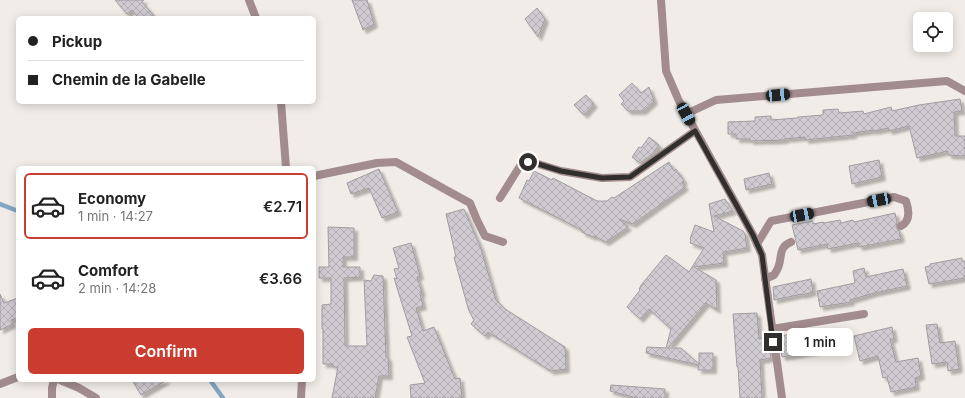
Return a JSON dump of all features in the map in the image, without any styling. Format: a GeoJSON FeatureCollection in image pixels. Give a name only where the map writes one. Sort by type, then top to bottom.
{"type":"FeatureCollection","features":[{"type":"Feature","properties":{"kind":"street"},"geometry":{"type":"LineString","coordinates":[[249,0],[255,16]]}},
{"type":"Feature","properties":{"kind":"street"},"geometry":{"type":"LineString","coordinates":[[661,0],[666,72],[679,101],[753,235],[762,255],[782,398]]}},
{"type":"Feature","properties":{"kind":"street"},"geometry":{"type":"LineString","coordinates":[[686,114],[716,100],[947,81],[964,91]]}},
{"type":"Feature","properties":{"kind":"street"},"geometry":{"type":"LineString","coordinates":[[281,104],[286,166]]}},
{"type":"Feature","properties":{"kind":"street"},"geometry":{"type":"LineString","coordinates":[[500,198],[520,166],[528,162],[561,171],[602,178],[630,177],[695,131]]}},
{"type":"Feature","properties":{"kind":"street"},"geometry":{"type":"LineString","coordinates":[[316,176],[377,163],[396,162],[470,203],[485,236],[503,242]]}},
{"type":"Feature","properties":{"kind":"street"},"geometry":{"type":"LineString","coordinates":[[757,244],[771,221],[894,197],[906,201],[909,208],[906,224],[901,226]]}},
{"type":"Feature","properties":{"kind":"street"},"geometry":{"type":"LineString","coordinates":[[765,279],[774,275],[779,264],[783,248],[791,242]]}},
{"type":"Feature","properties":{"kind":"street"},"geometry":{"type":"LineString","coordinates":[[772,329],[864,314]]}},
{"type":"Feature","properties":{"kind":"street"},"geometry":{"type":"LineString","coordinates":[[0,384],[16,378]]}},
{"type":"Feature","properties":{"kind":"street"},"geometry":{"type":"LineString","coordinates":[[52,398],[54,382]]}},
{"type":"Feature","properties":{"kind":"street"},"geometry":{"type":"LineString","coordinates":[[65,382],[96,398]]}},
{"type":"Feature","properties":{"kind":"street"},"geometry":{"type":"LineString","coordinates":[[301,398],[302,382]]}},
{"type":"Feature","properties":{"kind":"building"},"geometry":{"type":"Polygon","coordinates":[[[115,0],[144,0],[142,2],[154,16],[137,16],[132,10],[127,14],[115,0]]]}},
{"type":"Feature","properties":{"kind":"building"},"geometry":{"type":"Polygon","coordinates":[[[352,0],[367,0],[374,24],[363,30],[352,0]]]}},
{"type":"Feature","properties":{"kind":"building"},"geometry":{"type":"Polygon","coordinates":[[[537,8],[545,19],[538,37],[525,19],[537,8]]]}},
{"type":"Feature","properties":{"kind":"building"},"geometry":{"type":"Polygon","coordinates":[[[632,83],[641,93],[649,87],[654,101],[643,111],[628,111],[621,104],[624,101],[619,95],[632,83]]]}},
{"type":"Feature","properties":{"kind":"building"},"geometry":{"type":"Polygon","coordinates":[[[586,95],[594,104],[584,115],[574,105],[586,95]]]}},
{"type":"Feature","properties":{"kind":"building"},"geometry":{"type":"Polygon","coordinates":[[[960,99],[962,111],[954,112],[955,136],[965,136],[965,156],[948,155],[948,151],[917,158],[909,126],[889,131],[888,128],[853,133],[853,135],[805,140],[805,137],[784,140],[750,141],[750,139],[736,139],[736,134],[728,134],[728,122],[755,121],[755,117],[771,116],[771,120],[797,118],[823,115],[823,110],[838,109],[839,113],[863,111],[864,114],[891,107],[892,111],[919,105],[960,99]]]}},
{"type":"Feature","properties":{"kind":"building"},"geometry":{"type":"Polygon","coordinates":[[[649,137],[659,145],[651,155],[640,163],[632,157],[649,137]]]}},
{"type":"Feature","properties":{"kind":"building"},"geometry":{"type":"Polygon","coordinates":[[[879,160],[882,177],[852,184],[849,166],[879,160]]]}},
{"type":"Feature","properties":{"kind":"building"},"geometry":{"type":"Polygon","coordinates":[[[669,162],[674,171],[676,169],[684,181],[682,183],[685,187],[633,224],[619,219],[628,227],[606,242],[582,232],[582,230],[519,198],[527,180],[529,181],[534,171],[552,180],[553,178],[597,201],[607,201],[669,162]]]}},
{"type":"Feature","properties":{"kind":"building"},"geometry":{"type":"Polygon","coordinates":[[[379,169],[398,212],[382,218],[369,188],[351,194],[347,183],[379,169]]]}},
{"type":"Feature","properties":{"kind":"building"},"geometry":{"type":"Polygon","coordinates":[[[769,173],[772,184],[746,190],[744,179],[769,173]]]}},
{"type":"Feature","properties":{"kind":"building"},"geometry":{"type":"Polygon","coordinates":[[[725,199],[733,211],[714,216],[743,231],[745,234],[747,248],[723,252],[724,263],[694,267],[716,280],[717,310],[706,303],[668,348],[681,348],[699,364],[699,353],[713,353],[713,370],[698,370],[699,365],[646,353],[647,347],[666,348],[671,329],[649,309],[640,319],[627,307],[640,290],[639,289],[642,284],[666,255],[689,272],[704,248],[690,243],[695,225],[714,232],[709,204],[725,199]]]}},
{"type":"Feature","properties":{"kind":"building"},"geometry":{"type":"Polygon","coordinates":[[[464,209],[481,249],[496,300],[505,309],[565,347],[566,369],[551,371],[488,332],[485,336],[471,324],[474,320],[468,308],[454,257],[456,257],[446,214],[464,209]]]}},
{"type":"Feature","properties":{"kind":"building"},"geometry":{"type":"Polygon","coordinates":[[[895,213],[897,222],[896,227],[899,231],[901,239],[859,247],[858,243],[828,249],[827,244],[798,250],[792,225],[813,221],[813,224],[840,220],[841,223],[853,220],[854,222],[895,213]]]}},
{"type":"Feature","properties":{"kind":"building"},"geometry":{"type":"Polygon","coordinates":[[[328,227],[354,228],[354,257],[343,257],[343,267],[360,267],[360,277],[344,278],[345,346],[367,346],[364,280],[371,281],[374,275],[383,276],[386,357],[388,357],[389,376],[379,376],[375,398],[332,398],[338,367],[333,367],[333,364],[323,364],[322,329],[322,305],[331,304],[331,278],[319,278],[319,267],[329,267],[328,227]]]}},
{"type":"Feature","properties":{"kind":"building"},"geometry":{"type":"Polygon","coordinates":[[[411,243],[420,276],[417,277],[422,293],[420,294],[423,306],[416,308],[423,331],[434,327],[455,379],[460,378],[462,398],[411,398],[410,385],[425,383],[407,337],[412,336],[394,278],[397,279],[394,269],[399,268],[393,248],[411,243]]]}},
{"type":"Feature","properties":{"kind":"building"},"geometry":{"type":"Polygon","coordinates":[[[962,258],[962,261],[965,261],[965,278],[929,284],[925,267],[930,266],[930,264],[962,258]]]}},
{"type":"Feature","properties":{"kind":"building"},"geometry":{"type":"Polygon","coordinates":[[[864,268],[866,277],[903,269],[907,286],[874,293],[850,300],[851,302],[820,307],[817,291],[855,283],[853,271],[864,268]]]}},
{"type":"Feature","properties":{"kind":"building"},"geometry":{"type":"Polygon","coordinates":[[[811,279],[813,292],[774,300],[773,287],[811,279]]]}},
{"type":"Feature","properties":{"kind":"building"},"geometry":{"type":"Polygon","coordinates":[[[0,294],[4,303],[16,299],[16,319],[11,320],[13,324],[0,330],[0,294]]]}},
{"type":"Feature","properties":{"kind":"building"},"geometry":{"type":"Polygon","coordinates":[[[757,313],[759,339],[768,337],[771,358],[760,360],[762,398],[740,398],[733,314],[757,313]]]}},
{"type":"Feature","properties":{"kind":"building"},"geometry":{"type":"Polygon","coordinates":[[[937,324],[940,343],[955,341],[959,369],[948,371],[947,362],[932,364],[926,325],[937,324]]]}},
{"type":"Feature","properties":{"kind":"building"},"geometry":{"type":"Polygon","coordinates":[[[892,327],[894,339],[890,339],[896,362],[918,358],[921,376],[915,378],[916,387],[891,392],[887,377],[883,378],[878,356],[860,361],[854,336],[892,327]]]}},
{"type":"Feature","properties":{"kind":"building"},"geometry":{"type":"Polygon","coordinates":[[[819,330],[822,350],[782,357],[779,336],[819,330]]]}},
{"type":"Feature","properties":{"kind":"building"},"geometry":{"type":"Polygon","coordinates":[[[133,382],[164,382],[141,395],[133,382]]]}},
{"type":"Feature","properties":{"kind":"building"},"geometry":{"type":"Polygon","coordinates":[[[611,385],[665,389],[665,398],[637,398],[610,391],[611,385]]]}},
{"type":"Feature","properties":{"kind":"waterway"},"geometry":{"type":"LineString","coordinates":[[0,204],[16,210]]}},
{"type":"Feature","properties":{"kind":"waterway"},"geometry":{"type":"LineString","coordinates":[[211,382],[223,398]]}},
{"type":"Feature","properties":{"kind":"route"},"geometry":{"type":"LineString","coordinates":[[528,162],[561,171],[602,178],[630,177],[695,131],[753,235],[762,255],[773,342]]}}]}
